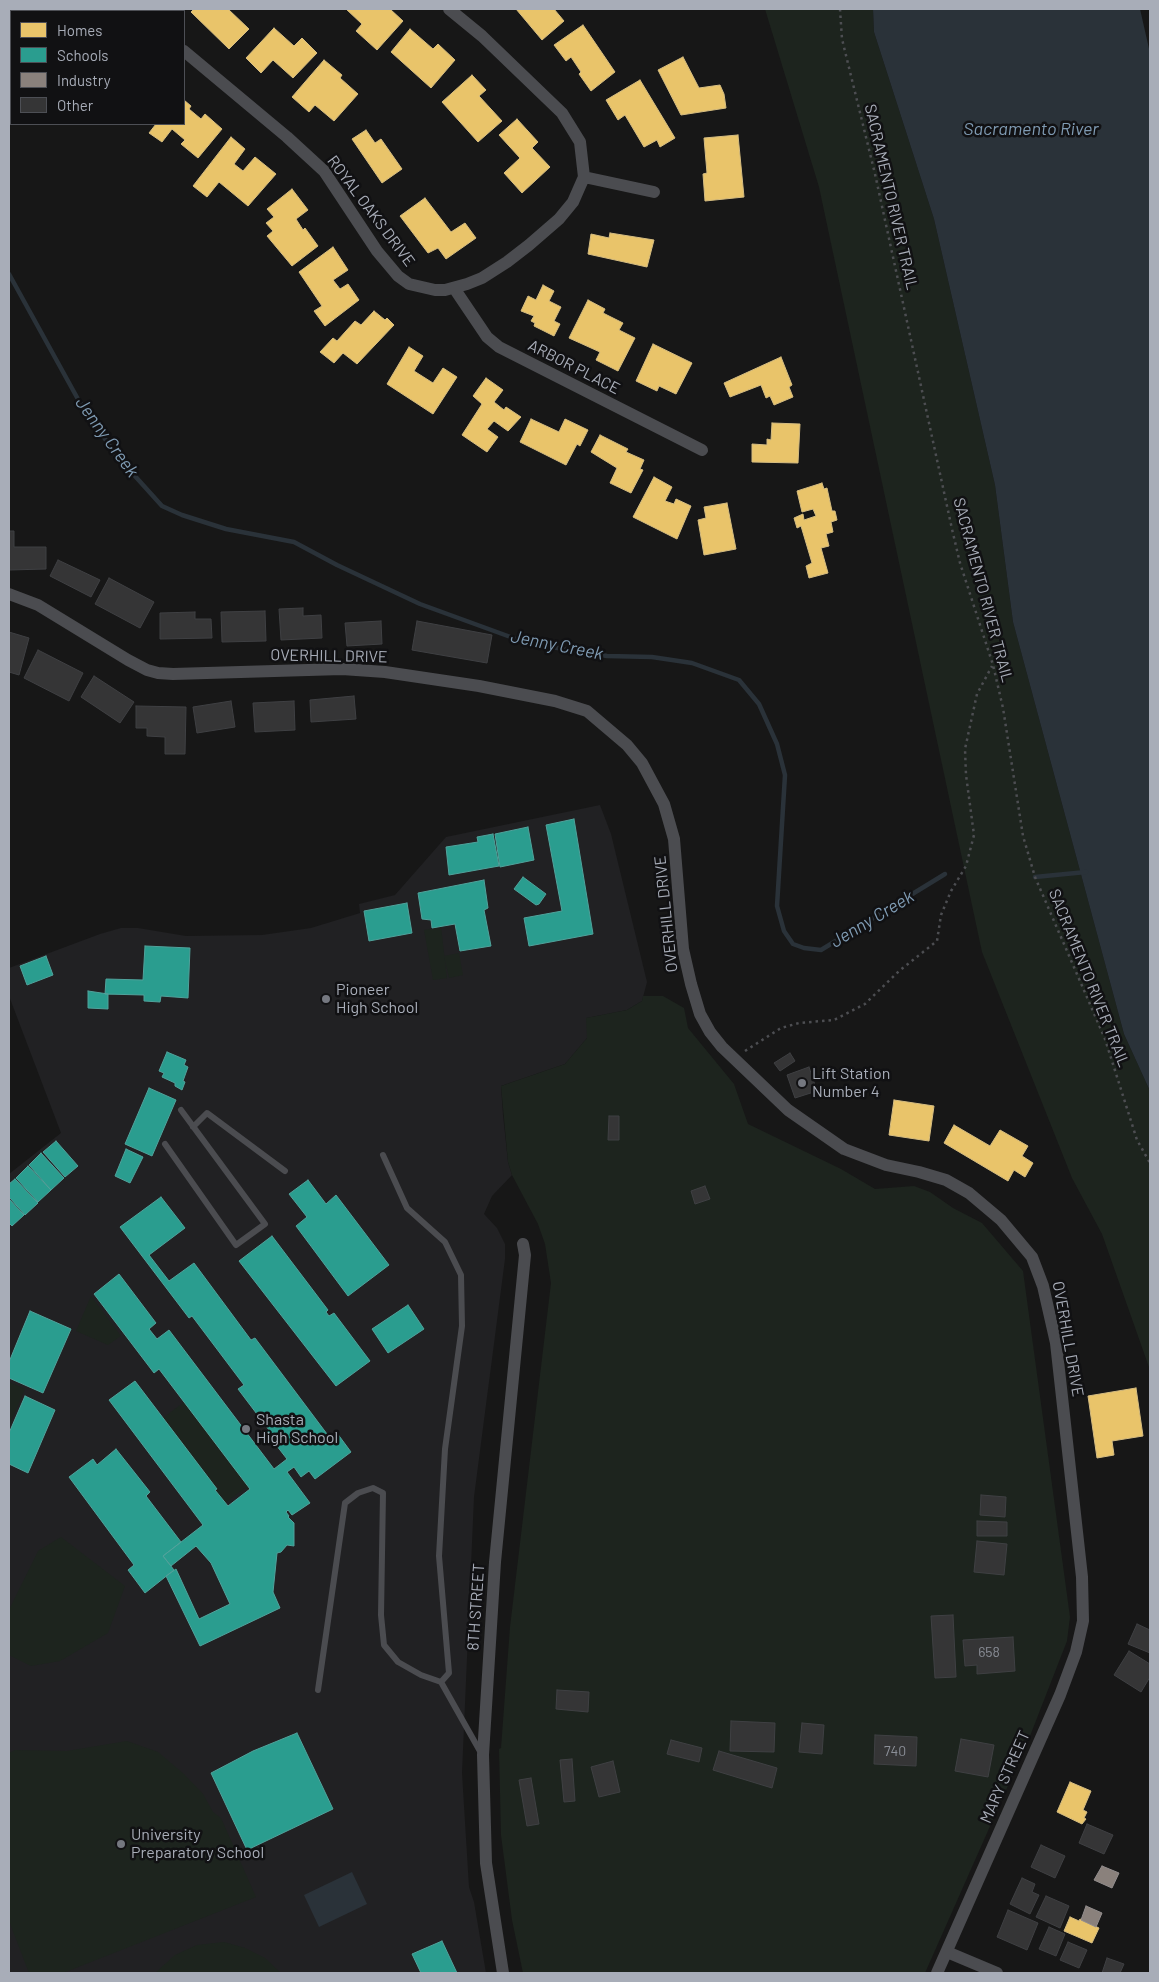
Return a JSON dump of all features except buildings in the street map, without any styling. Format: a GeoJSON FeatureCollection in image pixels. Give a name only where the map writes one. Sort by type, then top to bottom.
{"type":"FeatureCollection","features":[{"type":"Feature","properties":{"kind":"street"},"geometry":{"type":"LineString","coordinates":[[449,9],[482,36],[562,113],[580,142],[584,177],[654,192]]}},
{"type":"Feature","properties":{"kind":"street","name":"ROYAL OAKS DRIVE"},"geometry":{"type":"LineString","coordinates":[[185,53],[287,137],[324,171],[378,251],[398,276],[409,284],[435,290],[454,288],[494,271],[559,219],[573,202],[584,177]]}},
{"type":"Feature","properties":{"kind":"street","name":"ARBOR PLACE"},"geometry":{"type":"LineString","coordinates":[[454,288],[487,337],[500,347],[702,450]]}},
{"type":"Feature","properties":{"kind":"street","name":"OVERHILL DRIVE"},"geometry":{"type":"LineString","coordinates":[[9,594],[38,605],[128,660],[147,670],[158,673],[342,669],[385,672],[447,680],[555,701],[587,711],[610,730],[632,751],[649,775],[664,804],[674,839],[679,904],[690,984],[700,1014],[710,1032],[734,1060],[788,1110],[844,1149],[860,1157],[946,1180],[970,1193],[1001,1220],[1032,1257],[1043,1286],[1056,1343],[1083,1590]]}},
{"type":"Feature","properties":{"kind":"street","name":"8TH STREET"},"geometry":{"type":"LineString","coordinates":[[503,1973],[486,1863],[483,1755],[495,1562],[525,1255],[523,1244]]}},
{"type":"Feature","properties":{"kind":"street","name":"MARY STREET"},"geometry":{"type":"LineString","coordinates":[[937,1973],[1060,1696],[1073,1662],[1083,1622],[1083,1590]]}},
{"type":"Feature","properties":{"kind":"street"},"geometry":{"type":"LineString","coordinates":[[947,1952],[997,1973]]}},
{"type":"Feature","properties":{"kind":"lane"},"geometry":{"type":"LineString","coordinates":[[165,1144],[236,1245],[265,1224],[181,1110]]}},
{"type":"Feature","properties":{"kind":"lane"},"geometry":{"type":"LineString","coordinates":[[193,1126],[207,1113],[285,1171]]}},
{"type":"Feature","properties":{"kind":"lane"},"geometry":{"type":"LineString","coordinates":[[383,1155],[407,1208],[445,1242],[461,1275],[462,1326],[445,1449],[439,1556],[450,1672],[442,1682]]}},
{"type":"Feature","properties":{"kind":"lane"},"geometry":{"type":"LineString","coordinates":[[318,1690],[345,1503],[358,1493],[373,1488],[383,1493],[380,1615],[384,1645],[398,1662],[421,1675],[442,1682],[483,1755]]}},
{"type":"Feature","properties":{"kind":"path","name":"SACRAMENTO RIVER TRAIL"},"geometry":{"type":"LineString","coordinates":[[840,9],[842,39],[876,174],[952,529],[960,562],[993,665],[1009,743],[1023,836],[1032,870],[1105,1040],[1137,1140],[1150,1163]]}},
{"type":"Feature","properties":{"kind":"path"},"geometry":{"type":"LineString","coordinates":[[734,1060],[757,1042],[780,1028],[799,1023],[834,1020],[865,1004],[899,971],[937,941],[940,915],[951,891],[966,866],[974,835],[966,775],[965,750],[977,694],[993,665]]}},
{"type":"Feature","properties":{"kind":"shaded area"},"geometry":{"type":"Polygon","coordinates":[[[765,9],[873,9],[874,32],[934,219],[995,485],[1013,622],[1124,1034],[1150,1091],[1150,1370],[1102,1234],[1072,1178],[982,952],[819,187],[765,9]]]}},
{"type":"Feature","properties":{"kind":"shaded area","name":"Shasta High School"},"geometry":{"type":"Polygon","coordinates":[[[600,805],[611,834],[647,982],[642,1001],[627,1010],[587,1018],[587,1038],[565,1064],[501,1086],[508,1162],[512,1175],[492,1196],[484,1214],[497,1228],[505,1244],[505,1259],[474,1497],[462,1773],[469,1887],[474,1902],[486,1973],[9,1973],[9,1174],[61,1133],[9,996],[9,968],[121,928],[138,928],[186,936],[262,935],[311,928],[360,913],[359,904],[395,895],[446,837],[600,805]]]}},
{"type":"Feature","properties":{"kind":"shaded area"},"geometry":{"type":"Polygon","coordinates":[[[441,927],[447,978],[433,980],[424,930],[441,927]]]}},
{"type":"Feature","properties":{"kind":"shaded area"},"geometry":{"type":"Polygon","coordinates":[[[459,953],[463,975],[449,978],[444,956],[459,953]]]}},
{"type":"Feature","properties":{"kind":"shaded area"},"geometry":{"type":"Polygon","coordinates":[[[643,996],[663,996],[684,1008],[688,1028],[734,1084],[748,1124],[841,1169],[875,1189],[914,1186],[930,1192],[953,1208],[982,1223],[1023,1271],[1070,1617],[1067,1641],[1030,1736],[925,1973],[523,1973],[512,1920],[501,1835],[499,1749],[501,1748],[510,1627],[551,1283],[545,1244],[538,1224],[512,1175],[508,1162],[501,1086],[565,1064],[587,1038],[586,1018],[627,1010],[642,1001],[643,996]]]}},
{"type":"Feature","properties":{"kind":"shaded area"},"geometry":{"type":"Polygon","coordinates":[[[91,1296],[121,1336],[108,1345],[76,1331],[91,1296]]]}},
{"type":"Feature","properties":{"kind":"shaded area"},"geometry":{"type":"Polygon","coordinates":[[[9,1382],[25,1389],[9,1426],[9,1382]]]}},
{"type":"Feature","properties":{"kind":"shaded area"},"geometry":{"type":"Polygon","coordinates":[[[184,1402],[250,1489],[245,1488],[225,1503],[163,1418],[184,1402]]]}},
{"type":"Feature","properties":{"kind":"shaded area"},"geometry":{"type":"Polygon","coordinates":[[[61,1537],[125,1586],[108,1633],[60,1661],[31,1666],[9,1655],[9,1610],[38,1551],[61,1537]]]}},
{"type":"Feature","properties":{"kind":"shaded area","name":"University Preparatory School"},"geometry":{"type":"Polygon","coordinates":[[[127,1741],[158,1752],[184,1774],[203,1794],[213,1812],[221,1818],[256,1897],[63,1973],[29,1973],[9,1921],[9,1753],[15,1750],[67,1751],[127,1741]]]}},
{"type":"Feature","properties":{"kind":"shaded area"},"geometry":{"type":"Polygon","coordinates":[[[224,1942],[245,1948],[265,1958],[281,1973],[155,1973],[175,1955],[197,1945],[224,1942]]]}},
{"type":"Feature","properties":{"kind":"water","name":"Sacramento River"},"geometry":{"type":"Polygon","coordinates":[[[873,9],[1140,9],[1150,53],[1150,1091],[1124,1034],[1013,622],[995,485],[934,219],[874,32],[873,9]]]}},
{"type":"Feature","properties":{"kind":"water"},"geometry":{"type":"Polygon","coordinates":[[[352,1872],[367,1904],[319,1927],[304,1895],[352,1872]]]}},
{"type":"Feature","properties":{"kind":"waterway","name":"Jenny Creek"},"geometry":{"type":"LineString","coordinates":[[9,274],[79,401],[116,455],[162,506],[182,515],[226,529],[294,542],[337,565],[420,604],[527,643],[607,656],[652,657],[692,663],[739,680],[759,704],[777,744],[785,775],[777,906],[784,931],[793,944],[804,948],[821,950],[945,874]]}},
{"type":"Feature","properties":{"kind":"waterway","name":"Jenny Creek"},"geometry":{"type":"LineString","coordinates":[[1035,877],[1086,872]]}},
{"type":"Feature","properties":{"kind":"place","name":"Pioneer High School"},"geometry":{"type":"Point","coordinates":[326,999]}},
{"type":"Feature","properties":{"kind":"place","name":"Lift Station Number 4"},"geometry":{"type":"Point","coordinates":[802,1083]}},
{"type":"Feature","properties":{"kind":"place","name":"Shasta High School"},"geometry":{"type":"Point","coordinates":[246,1429]}},
{"type":"Feature","properties":{"kind":"place","name":"University Preparatory School"},"geometry":{"type":"Point","coordinates":[121,1844]}}]}
